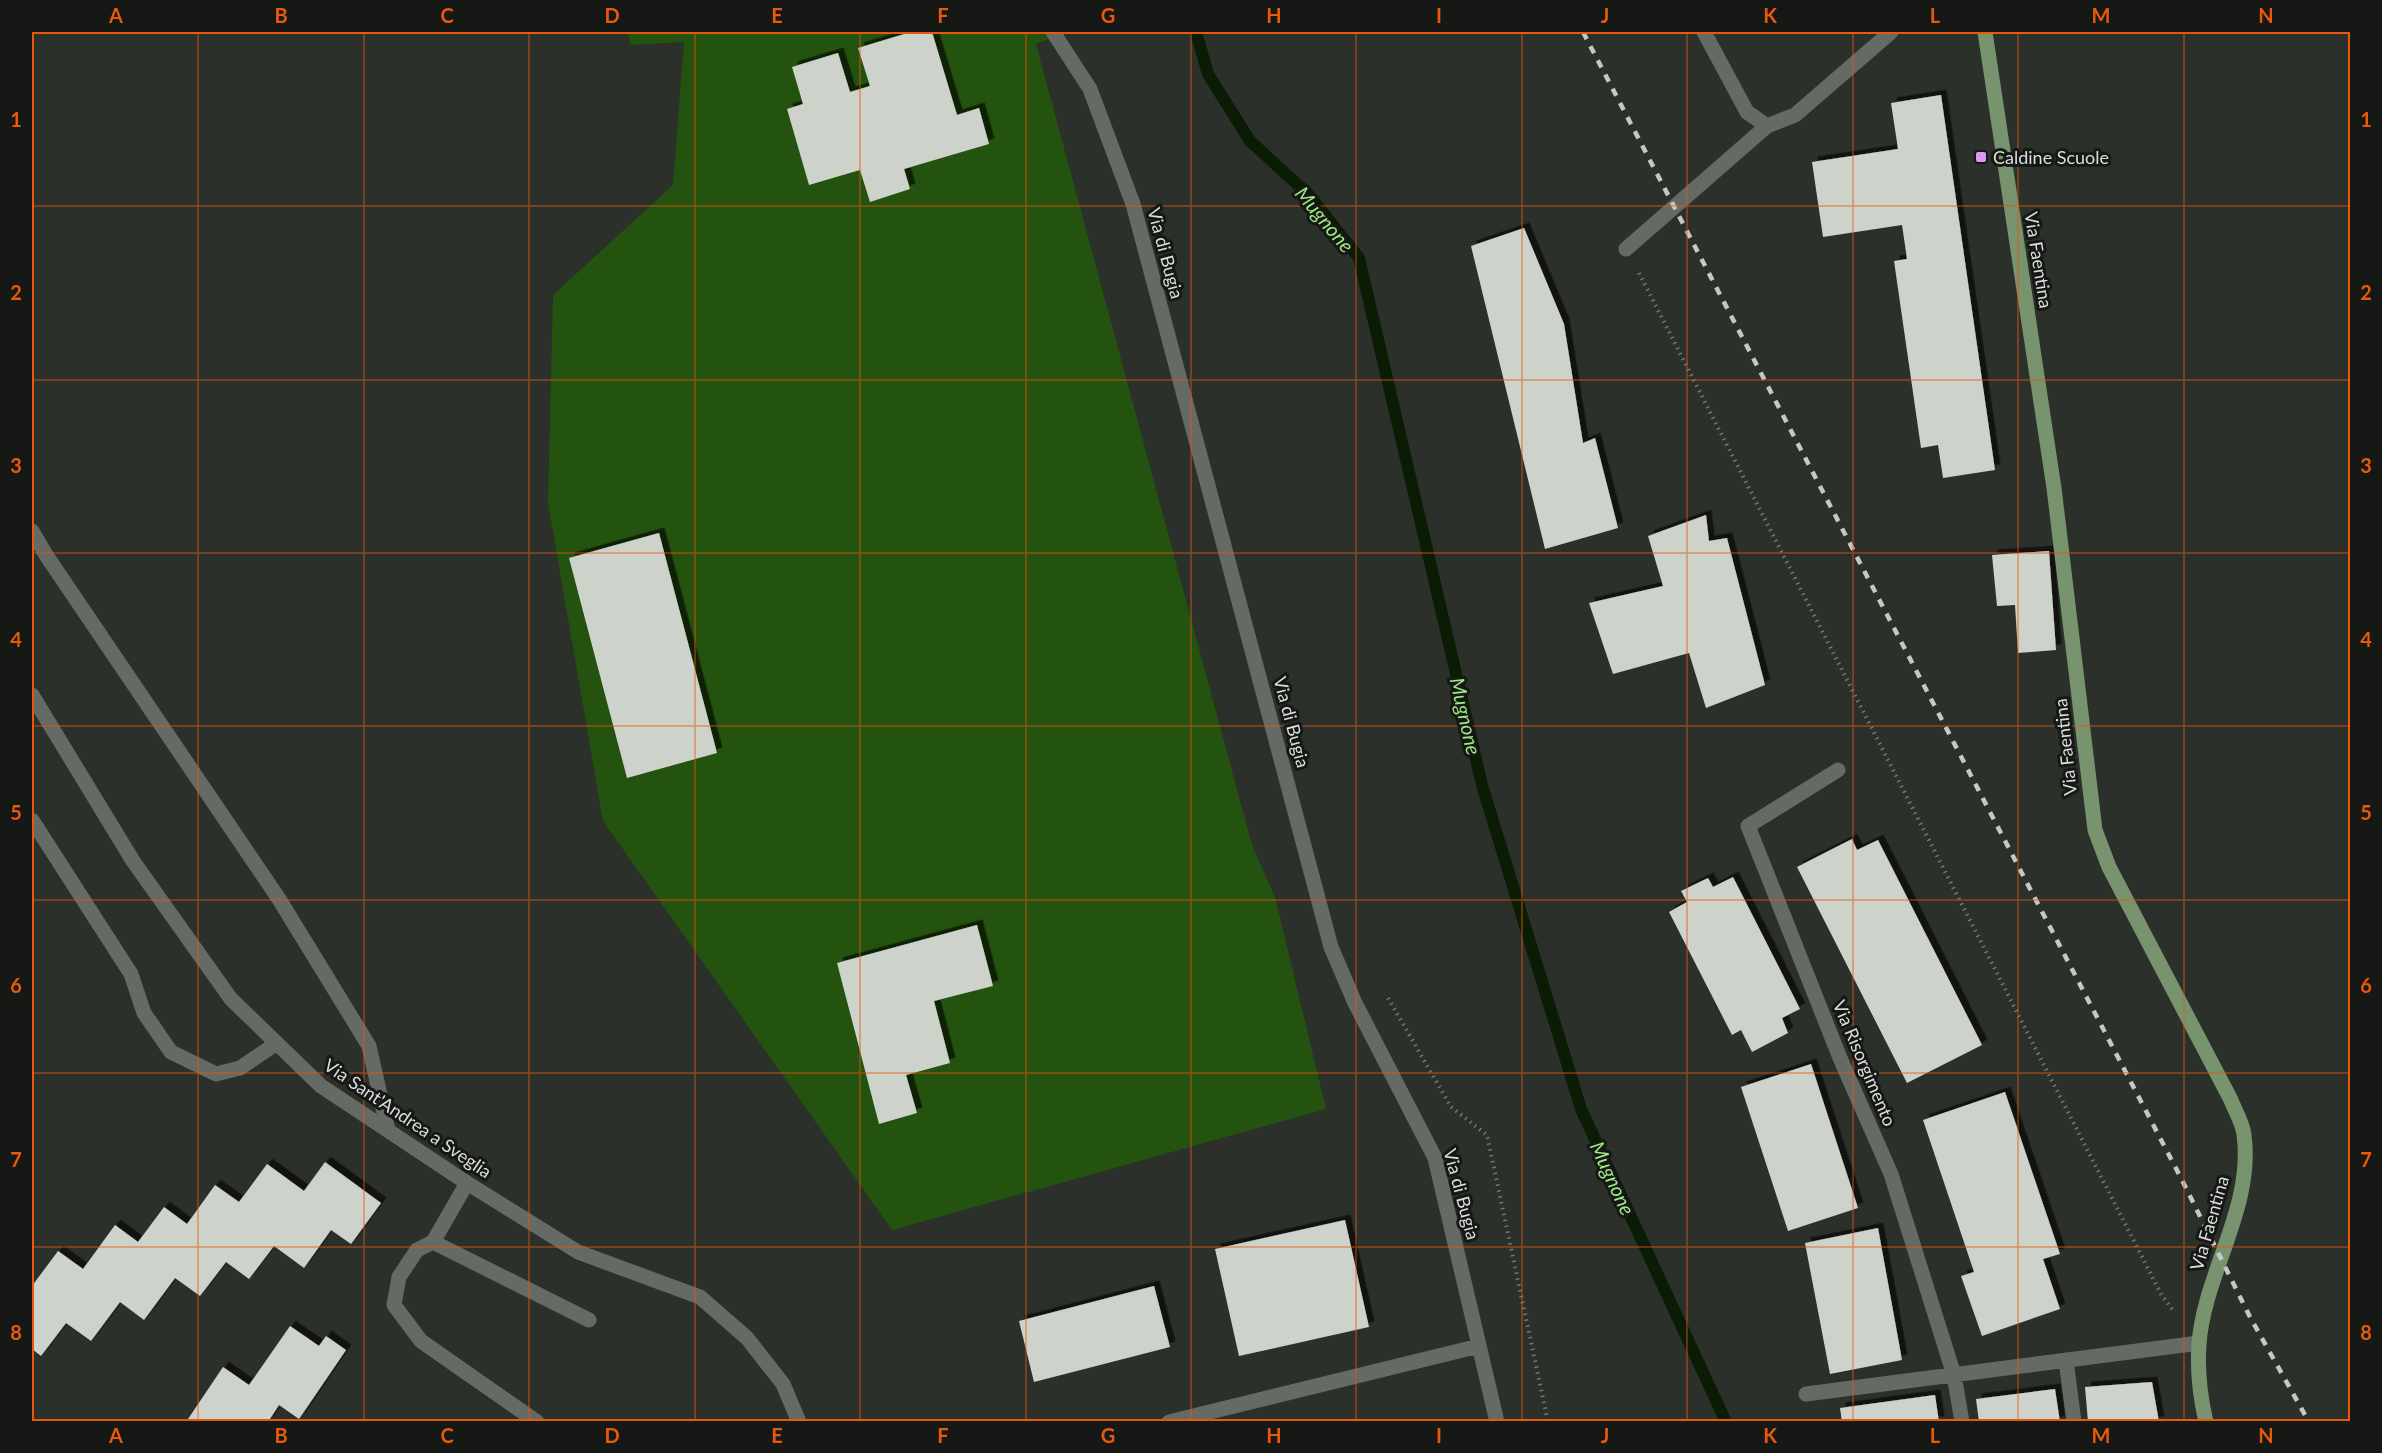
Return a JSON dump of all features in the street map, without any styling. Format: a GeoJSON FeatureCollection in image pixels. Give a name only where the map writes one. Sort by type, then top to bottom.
{"type":"FeatureCollection","features":[{"type":"Feature","properties":{"kind":"main road","name":"Via Faentina"},"geometry":{"type":"LineString","coordinates":[[1985,32],[2054,488],[2095,830],[2109,867],[2231,1100],[2244,1133],[2245,1168],[2237,1204],[2206,1306],[2199,1343],[2198,1387],[2206,1422]]}},
{"type":"Feature","properties":{"kind":"street","name":"Via di Bugia"},"geometry":{"type":"LineString","coordinates":[[1053,32],[1090,88],[1133,204],[1331,947],[1355,1004],[1435,1158],[1497,1422]]}},
{"type":"Feature","properties":{"kind":"street"},"geometry":{"type":"LineString","coordinates":[[1704,32],[1747,112],[1767,126]]}},
{"type":"Feature","properties":{"kind":"street"},"geometry":{"type":"LineString","coordinates":[[1626,249],[1767,126],[1795,115],[1891,32]]}},
{"type":"Feature","properties":{"kind":"street"},"geometry":{"type":"LineString","coordinates":[[32,531],[52,565],[279,899],[369,1046],[388,1130]]}},
{"type":"Feature","properties":{"kind":"street","name":"Via Sant'Andrea a Sveglia"},"geometry":{"type":"LineString","coordinates":[[32,694],[133,861],[231,999],[321,1086],[578,1252],[700,1297],[747,1338],[783,1384],[799,1422]]}},
{"type":"Feature","properties":{"kind":"street","name":"Via Risorgimento"},"geometry":{"type":"LineString","coordinates":[[1838,771],[1748,826],[1840,1058],[1891,1173],[1954,1375],[1962,1422]]}},
{"type":"Feature","properties":{"kind":"street"},"geometry":{"type":"LineString","coordinates":[[32,820],[131,974],[144,1013],[171,1052],[216,1074],[240,1068],[277,1043]]}},
{"type":"Feature","properties":{"kind":"street"},"geometry":{"type":"LineString","coordinates":[[468,1183],[433,1242],[417,1250],[399,1277],[394,1305],[421,1341],[537,1422]]}},
{"type":"Feature","properties":{"kind":"street"},"geometry":{"type":"LineString","coordinates":[[433,1242],[589,1320]]}},
{"type":"Feature","properties":{"kind":"street"},"geometry":{"type":"LineString","coordinates":[[1806,1394],[2199,1343]]}},
{"type":"Feature","properties":{"kind":"street"},"geometry":{"type":"LineString","coordinates":[[1169,1422],[1479,1346]]}},
{"type":"Feature","properties":{"kind":"street"},"geometry":{"type":"LineString","coordinates":[[2066,1360],[2074,1422]]}},
{"type":"Feature","properties":{"kind":"path"},"geometry":{"type":"LineString","coordinates":[[1626,249],[2161,1294],[2199,1343]]}},
{"type":"Feature","properties":{"kind":"path"},"geometry":{"type":"LineString","coordinates":[[1387,997],[1451,1107],[1487,1136],[1548,1422]]}},
{"type":"Feature","properties":{"kind":"green space"},"geometry":{"type":"Polygon","coordinates":[[[627,32],[1066,32],[1036,44],[1252,845],[1275,897],[1326,1109],[892,1230],[603,821],[548,503],[553,295],[673,185],[684,42],[631,45],[627,32]]]}},
{"type":"Feature","properties":{"kind":"building"},"geometry":{"type":"Polygon","coordinates":[[[911,32],[932,32],[957,115],[979,108],[989,144],[904,169],[910,189],[870,202],[860,170],[809,185],[787,109],[803,104],[792,67],[838,53],[850,92],[870,86],[858,48],[911,32]]]}},
{"type":"Feature","properties":{"kind":"building"},"geometry":{"type":"Polygon","coordinates":[[[1941,95],[1995,470],[1943,478],[1938,445],[1921,448],[1894,261],[1907,259],[1902,225],[1823,237],[1812,162],[1898,149],[1891,103],[1941,95]]]}},
{"type":"Feature","properties":{"kind":"building"},"geometry":{"type":"Polygon","coordinates":[[[1524,228],[1564,324],[1583,443],[1595,438],[1618,528],[1545,549],[1471,246],[1524,228]]]}},
{"type":"Feature","properties":{"kind":"building"},"geometry":{"type":"Polygon","coordinates":[[[1706,515],[1709,541],[1727,538],[1765,685],[1706,708],[1689,653],[1613,674],[1589,603],[1663,586],[1648,536],[1706,515]]]}},
{"type":"Feature","properties":{"kind":"building"},"geometry":{"type":"Polygon","coordinates":[[[659,533],[717,753],[627,778],[569,558],[659,533]]]}},
{"type":"Feature","properties":{"kind":"building"},"geometry":{"type":"Polygon","coordinates":[[[2049,551],[2056,650],[2018,653],[2015,605],[1997,606],[1992,555],[2049,551]]]}},
{"type":"Feature","properties":{"kind":"building"},"geometry":{"type":"Polygon","coordinates":[[[1852,839],[1857,850],[1878,840],[1982,1045],[1907,1083],[1797,867],[1852,839]]]}},
{"type":"Feature","properties":{"kind":"building"},"geometry":{"type":"Polygon","coordinates":[[[1733,877],[1800,1009],[1782,1018],[1788,1033],[1752,1052],[1741,1030],[1732,1035],[1669,912],[1687,902],[1681,891],[1708,878],[1713,887],[1733,877]]]}},
{"type":"Feature","properties":{"kind":"building"},"geometry":{"type":"Polygon","coordinates":[[[977,925],[993,986],[934,1001],[950,1063],[906,1075],[917,1113],[879,1124],[837,963],[977,925]]]}},
{"type":"Feature","properties":{"kind":"building"},"geometry":{"type":"Polygon","coordinates":[[[1811,1064],[1858,1208],[1788,1231],[1741,1087],[1811,1064]]]}},
{"type":"Feature","properties":{"kind":"building"},"geometry":{"type":"Polygon","coordinates":[[[2005,1092],[2060,1254],[2043,1259],[2060,1309],[1982,1336],[1961,1276],[1974,1272],[1923,1120],[2005,1092]]]}},
{"type":"Feature","properties":{"kind":"building"},"geometry":{"type":"Polygon","coordinates":[[[325,1162],[381,1203],[351,1244],[331,1230],[304,1268],[274,1246],[249,1279],[226,1262],[200,1296],[175,1278],[144,1320],[120,1302],[91,1341],[66,1323],[41,1356],[32,1349],[32,1286],[58,1251],[83,1269],[115,1225],[138,1242],[164,1207],[187,1224],[215,1185],[239,1202],[267,1164],[304,1191],[325,1162]]]}},
{"type":"Feature","properties":{"kind":"building"},"geometry":{"type":"Polygon","coordinates":[[[1345,1220],[1369,1327],[1239,1356],[1215,1249],[1345,1220]]]}},
{"type":"Feature","properties":{"kind":"building"},"geometry":{"type":"Polygon","coordinates":[[[1878,1228],[1902,1360],[1830,1374],[1805,1243],[1878,1228]]]}},
{"type":"Feature","properties":{"kind":"building"},"geometry":{"type":"Polygon","coordinates":[[[1154,1286],[1170,1347],[1034,1382],[1019,1321],[1154,1286]]]}},
{"type":"Feature","properties":{"kind":"building"},"geometry":{"type":"Polygon","coordinates":[[[290,1326],[319,1346],[326,1336],[346,1350],[299,1419],[279,1405],[268,1422],[186,1422],[223,1367],[249,1385],[290,1326]]]}},
{"type":"Feature","properties":{"kind":"building"},"geometry":{"type":"Polygon","coordinates":[[[2152,1382],[2159,1422],[2088,1422],[2085,1387],[2152,1382]]]}},
{"type":"Feature","properties":{"kind":"building"},"geometry":{"type":"Polygon","coordinates":[[[2055,1389],[2060,1422],[1979,1422],[1976,1399],[2055,1389]]]}},
{"type":"Feature","properties":{"kind":"building"},"geometry":{"type":"Polygon","coordinates":[[[1935,1395],[1939,1422],[1842,1422],[1840,1408],[1935,1395]]]}},
{"type":"Feature","properties":{"kind":"waterway","name":"Mugnone"},"geometry":{"type":"LineString","coordinates":[[1196,32],[1208,74],[1250,141],[1308,194],[1359,258],[1482,785],[1581,1109],[1726,1422]]}},
{"type":"Feature","properties":{"kind":"railway"},"geometry":{"type":"LineString","coordinates":[[1583,32],[2182,1180],[2250,1317],[2309,1422]]}},
{"type":"Feature","properties":{"kind":"place","name":"Caldine Scuole"},"geometry":{"type":"Point","coordinates":[1981,157]}}]}
